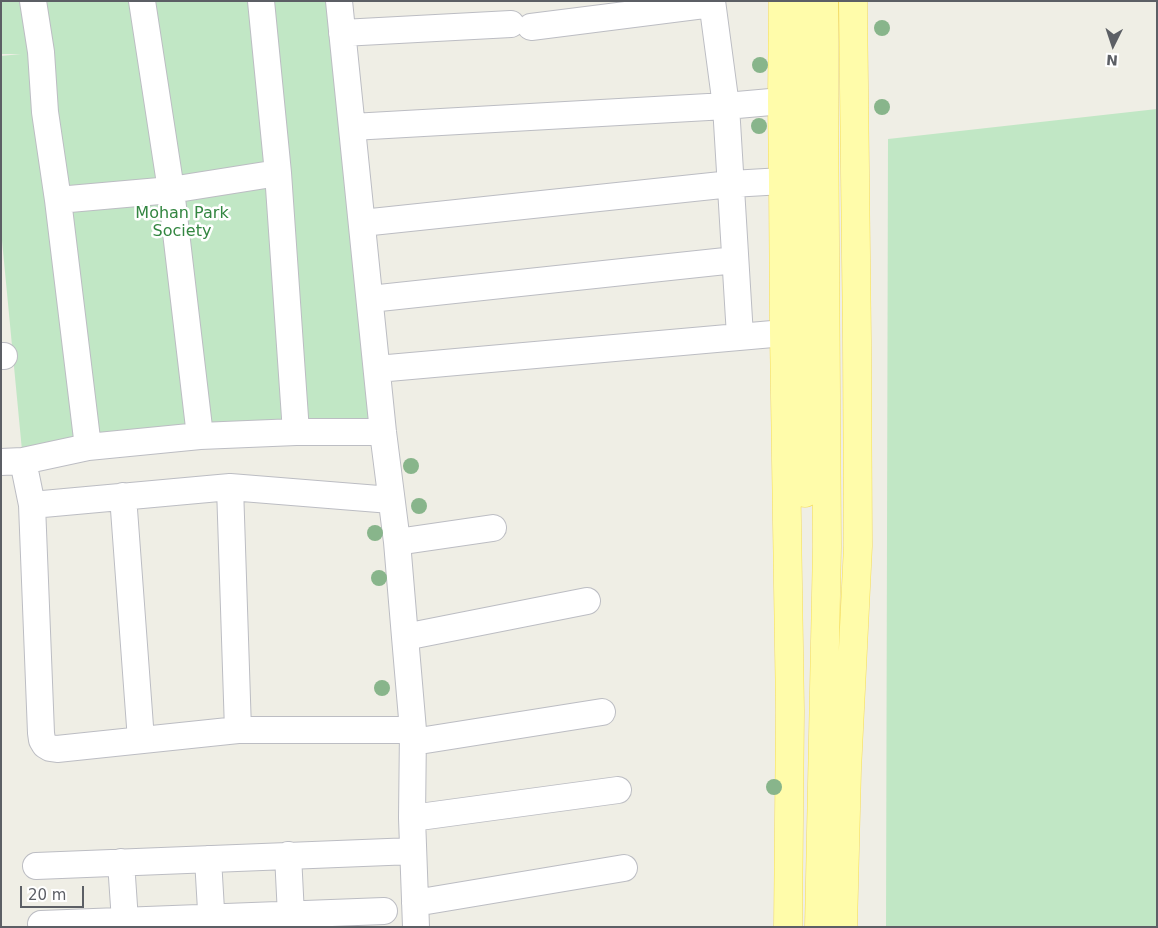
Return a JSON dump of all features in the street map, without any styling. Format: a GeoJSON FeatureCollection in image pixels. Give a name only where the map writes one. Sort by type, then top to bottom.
{"type":"FeatureCollection","features":[{"type":"Feature","properties":{"kind":"main road"},"geometry":{"type":"LineString","coordinates":[[783,1],[784,333],[790,711],[788,927]]}},
{"type":"Feature","properties":{"kind":"main road"},"geometry":{"type":"LineString","coordinates":[[802,1],[806,505],[812,764],[819,927]]}},
{"type":"Feature","properties":{"kind":"main road"},"geometry":{"type":"LineString","coordinates":[[799,927],[827,548],[824,1]]}},
{"type":"Feature","properties":{"kind":"main road"},"geometry":{"type":"LineString","coordinates":[[843,927],[847,770],[858,546],[853,1]]}},
{"type":"Feature","properties":{"kind":"street"},"geometry":{"type":"LineString","coordinates":[[33,1],[41,52],[45,112],[58,200],[88,447]]}},
{"type":"Feature","properties":{"kind":"street"},"geometry":{"type":"LineString","coordinates":[[142,1],[171,190],[200,436]]}},
{"type":"Feature","properties":{"kind":"street"},"geometry":{"type":"LineString","coordinates":[[261,1],[278,173],[296,432]]}},
{"type":"Feature","properties":{"kind":"street"},"geometry":{"type":"LineString","coordinates":[[339,1],[406,637],[413,736],[412,818],[415,915],[624,868]]}},
{"type":"Feature","properties":{"kind":"street"},"geometry":{"type":"LineString","coordinates":[[342,33],[521,26],[712,3],[726,106],[740,336]]}},
{"type":"Feature","properties":{"kind":"street"},"geometry":{"type":"LineString","coordinates":[[352,127],[726,106],[782,101]]}},
{"type":"Feature","properties":{"kind":"street"},"geometry":{"type":"LineString","coordinates":[[58,200],[171,190],[278,173]]}},
{"type":"Feature","properties":{"kind":"street"},"geometry":{"type":"LineString","coordinates":[[362,223],[731,184],[783,181]]}},
{"type":"Feature","properties":{"kind":"street"},"geometry":{"type":"LineString","coordinates":[[370,300],[735,260]]}},
{"type":"Feature","properties":{"kind":"street"},"geometry":{"type":"LineString","coordinates":[[377,369],[784,333]]}},
{"type":"Feature","properties":{"kind":"street"},"geometry":{"type":"LineString","coordinates":[[383,432],[296,432],[200,436],[88,447],[12,462],[32,504],[41,734],[45,745],[56,749],[238,730],[413,736],[602,712]]}},
{"type":"Feature","properties":{"kind":"street"},"geometry":{"type":"LineString","coordinates":[[32,504],[230,487],[391,500]]}},
{"type":"Feature","properties":{"kind":"street"},"geometry":{"type":"LineString","coordinates":[[230,487],[238,730]]}},
{"type":"Feature","properties":{"kind":"street"},"geometry":{"type":"LineString","coordinates":[[123,496],[141,740]]}},
{"type":"Feature","properties":{"kind":"street"},"geometry":{"type":"LineString","coordinates":[[397,542],[493,528]]}},
{"type":"Feature","properties":{"kind":"street"},"geometry":{"type":"LineString","coordinates":[[406,637],[586,601]]}},
{"type":"Feature","properties":{"kind":"street"},"geometry":{"type":"LineString","coordinates":[[412,818],[618,790]]}},
{"type":"Feature","properties":{"kind":"street"},"geometry":{"type":"LineString","coordinates":[[36,866],[413,851]]}},
{"type":"Feature","properties":{"kind":"street"},"geometry":{"type":"LineString","coordinates":[[288,856],[291,915]]}},
{"type":"Feature","properties":{"kind":"street"},"geometry":{"type":"LineString","coordinates":[[208,859],[211,922]]}},
{"type":"Feature","properties":{"kind":"street"},"geometry":{"type":"LineString","coordinates":[[121,862],[125,921]]}},
{"type":"Feature","properties":{"kind":"street"},"geometry":{"type":"LineString","coordinates":[[41,924],[125,921],[211,922],[291,915],[384,911]]}},
{"type":"Feature","properties":{"kind":"green space","name":"Mohan Park Society"},"geometry":{"type":"Polygon","coordinates":[[[1,1],[342,1],[382,428],[23,461],[1,230],[1,56],[21,54],[1,54],[1,1]]]}},
{"type":"Feature","properties":{"kind":"green space"},"geometry":{"type":"Polygon","coordinates":[[[1157,109],[1157,927],[886,927],[888,139],[1157,109]]]}}]}
